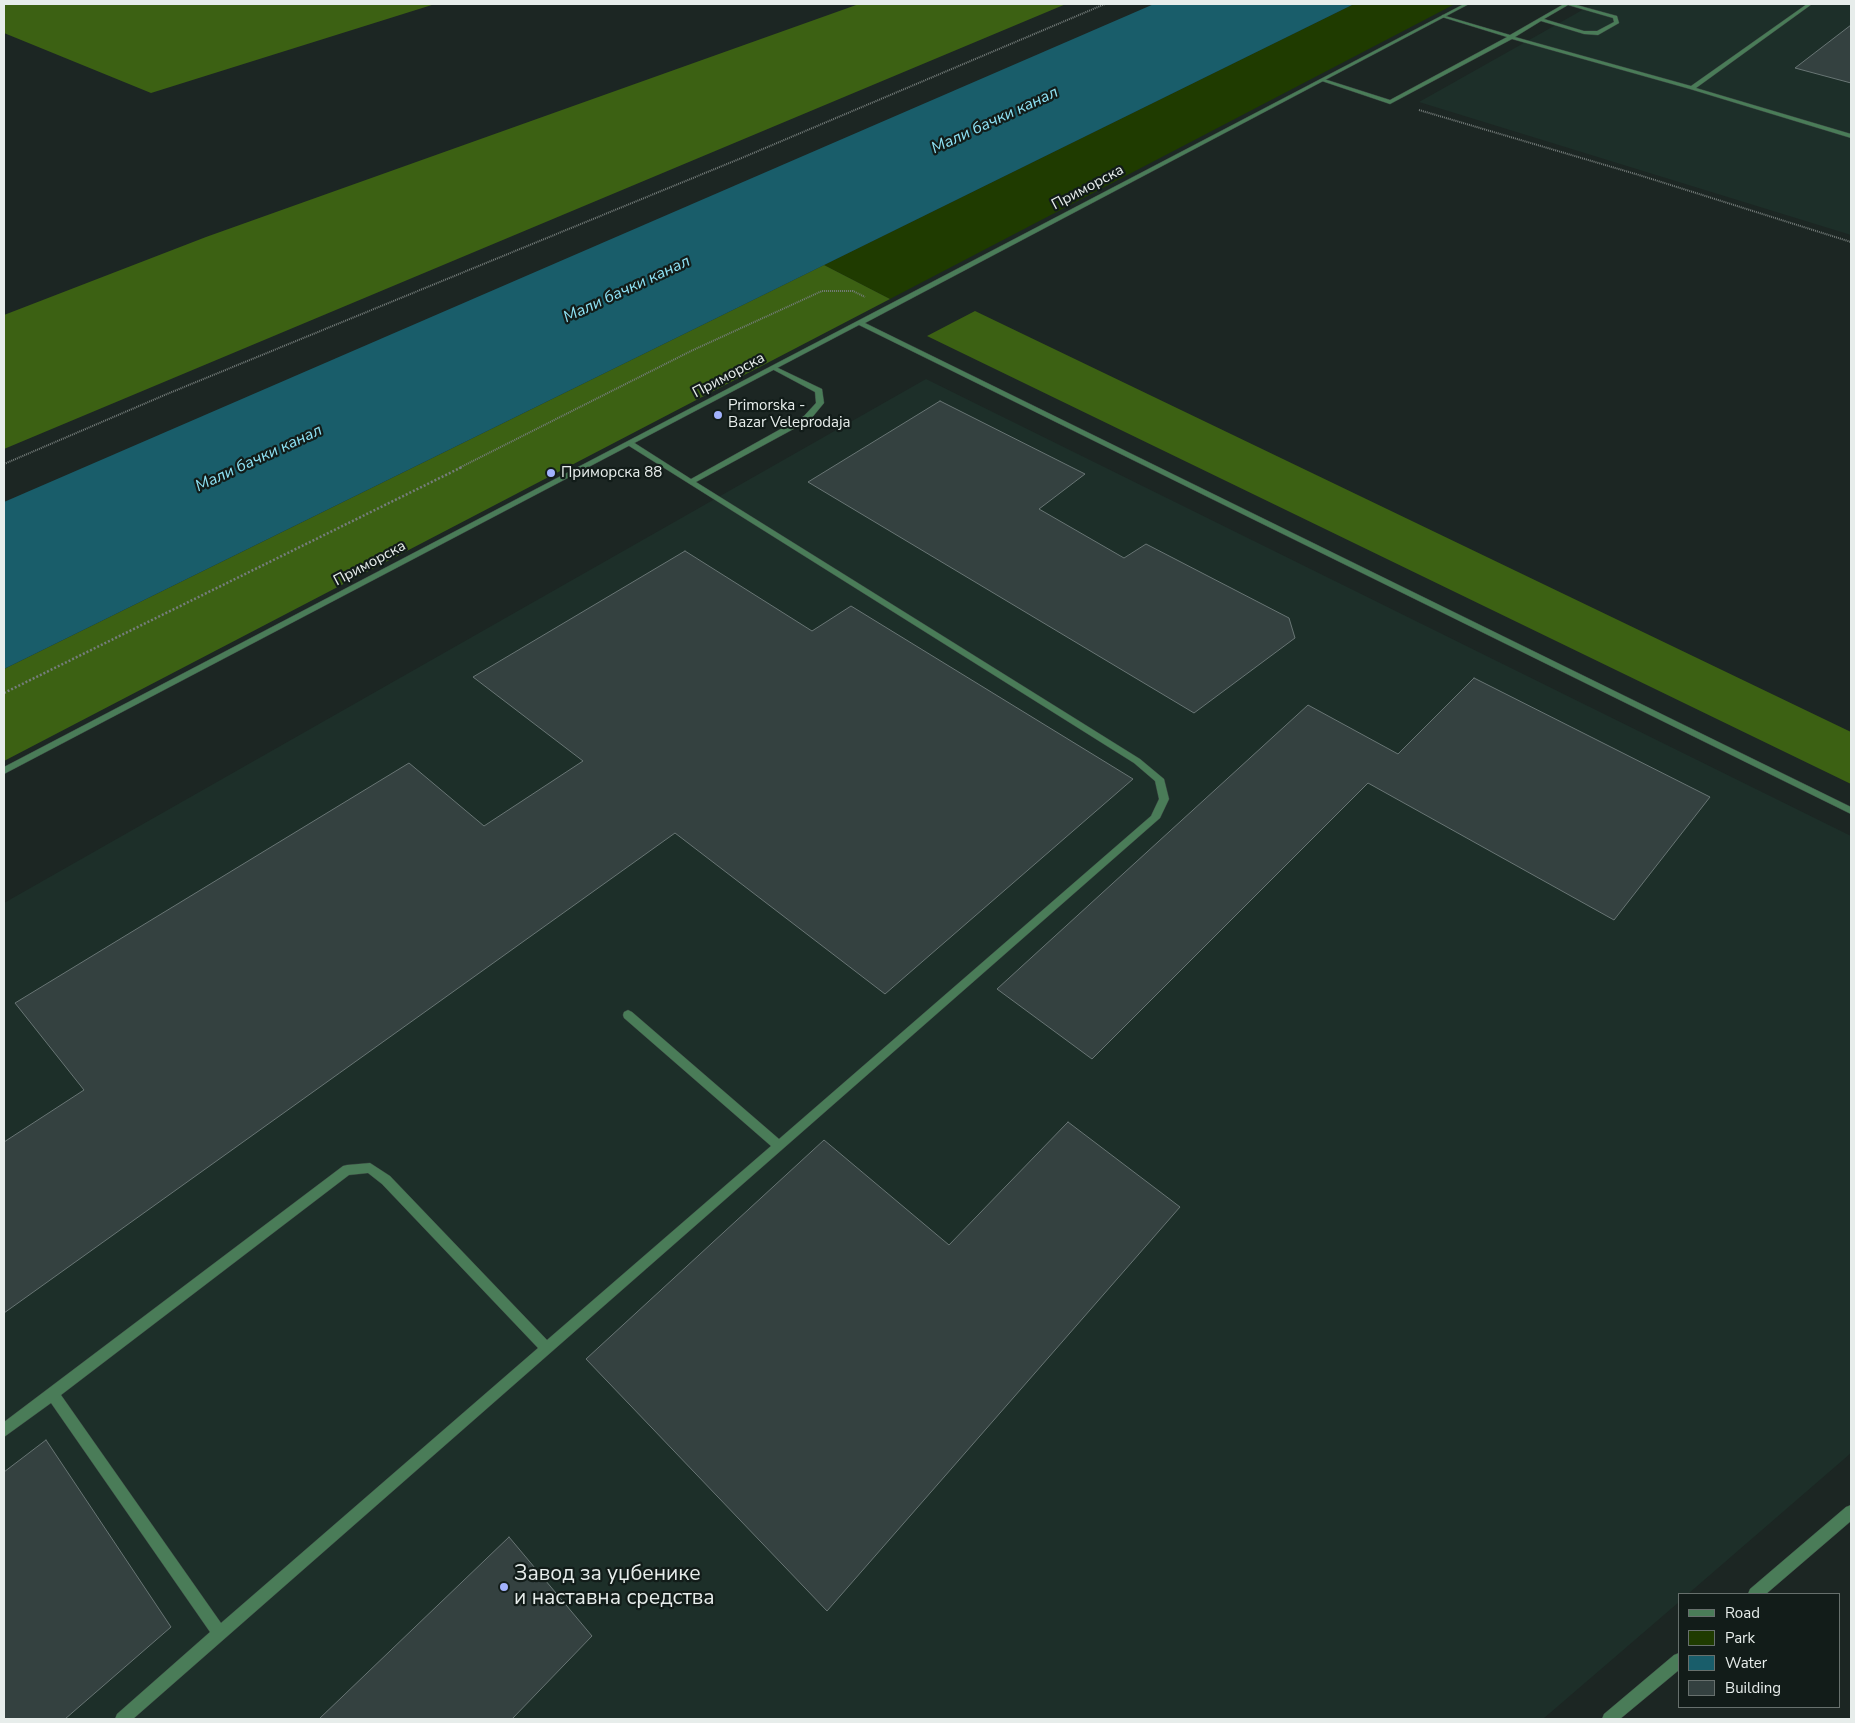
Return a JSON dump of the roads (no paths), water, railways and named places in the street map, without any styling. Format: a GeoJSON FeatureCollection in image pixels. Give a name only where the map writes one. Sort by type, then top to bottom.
{"type":"FeatureCollection","features":[{"type":"Feature","properties":{"kind":"street","name":"Приморска"},"geometry":{"type":"LineString","coordinates":[[4,771],[1467,4]]}},
{"type":"Feature","properties":{"kind":"street"},"geometry":{"type":"LineString","coordinates":[[1322,80],[1390,102],[1511,37],[1540,19],[1568,4],[1615,17],[1618,23],[1598,33],[1584,32],[1540,19]]}},
{"type":"Feature","properties":{"kind":"street"},"geometry":{"type":"LineString","coordinates":[[1692,88],[1810,4]]}},
{"type":"Feature","properties":{"kind":"street"},"geometry":{"type":"LineString","coordinates":[[1444,16],[1851,136]]}},
{"type":"Feature","properties":{"kind":"street"},"geometry":{"type":"LineString","coordinates":[[860,323],[1851,812]]}},
{"type":"Feature","properties":{"kind":"street"},"geometry":{"type":"LineString","coordinates":[[691,482],[807,418],[820,403],[819,391],[774,368]]}},
{"type":"Feature","properties":{"kind":"street"},"geometry":{"type":"LineString","coordinates":[[122,1719],[1155,818],[1164,799],[1159,780],[1137,762],[630,444]]}},
{"type":"Feature","properties":{"kind":"street"},"geometry":{"type":"LineString","coordinates":[[628,1016],[778,1145]]}},
{"type":"Feature","properties":{"kind":"street"},"geometry":{"type":"LineString","coordinates":[[4,1430],[347,1170],[370,1168],[386,1180],[546,1348]]}},
{"type":"Feature","properties":{"kind":"street"},"geometry":{"type":"LineString","coordinates":[[52,1393],[220,1634]]}},
{"type":"Feature","properties":{"kind":"street"},"geometry":{"type":"LineString","coordinates":[[1756,1593],[1851,1512]]}},
{"type":"Feature","properties":{"kind":"street"},"geometry":{"type":"LineString","coordinates":[[1609,1719],[1678,1661]]}},
{"type":"Feature","properties":{"kind":"water","name":"Мали бачки канал"},"geometry":{"type":"Polygon","coordinates":[[[1154,4],[1354,4],[4,669],[4,502],[1154,4]]]}},
{"type":"Feature","properties":{"kind":"place","name":"Primorska - Bazar Veleprodaja"},"geometry":{"type":"Point","coordinates":[718,415]}},
{"type":"Feature","properties":{"kind":"place","name":"Приморска 88"},"geometry":{"type":"Point","coordinates":[551,473]}},
{"type":"Feature","properties":{"kind":"place","name":"Завод за уџбенике и наставна средства"},"geometry":{"type":"Point","coordinates":[504,1587]}}]}
